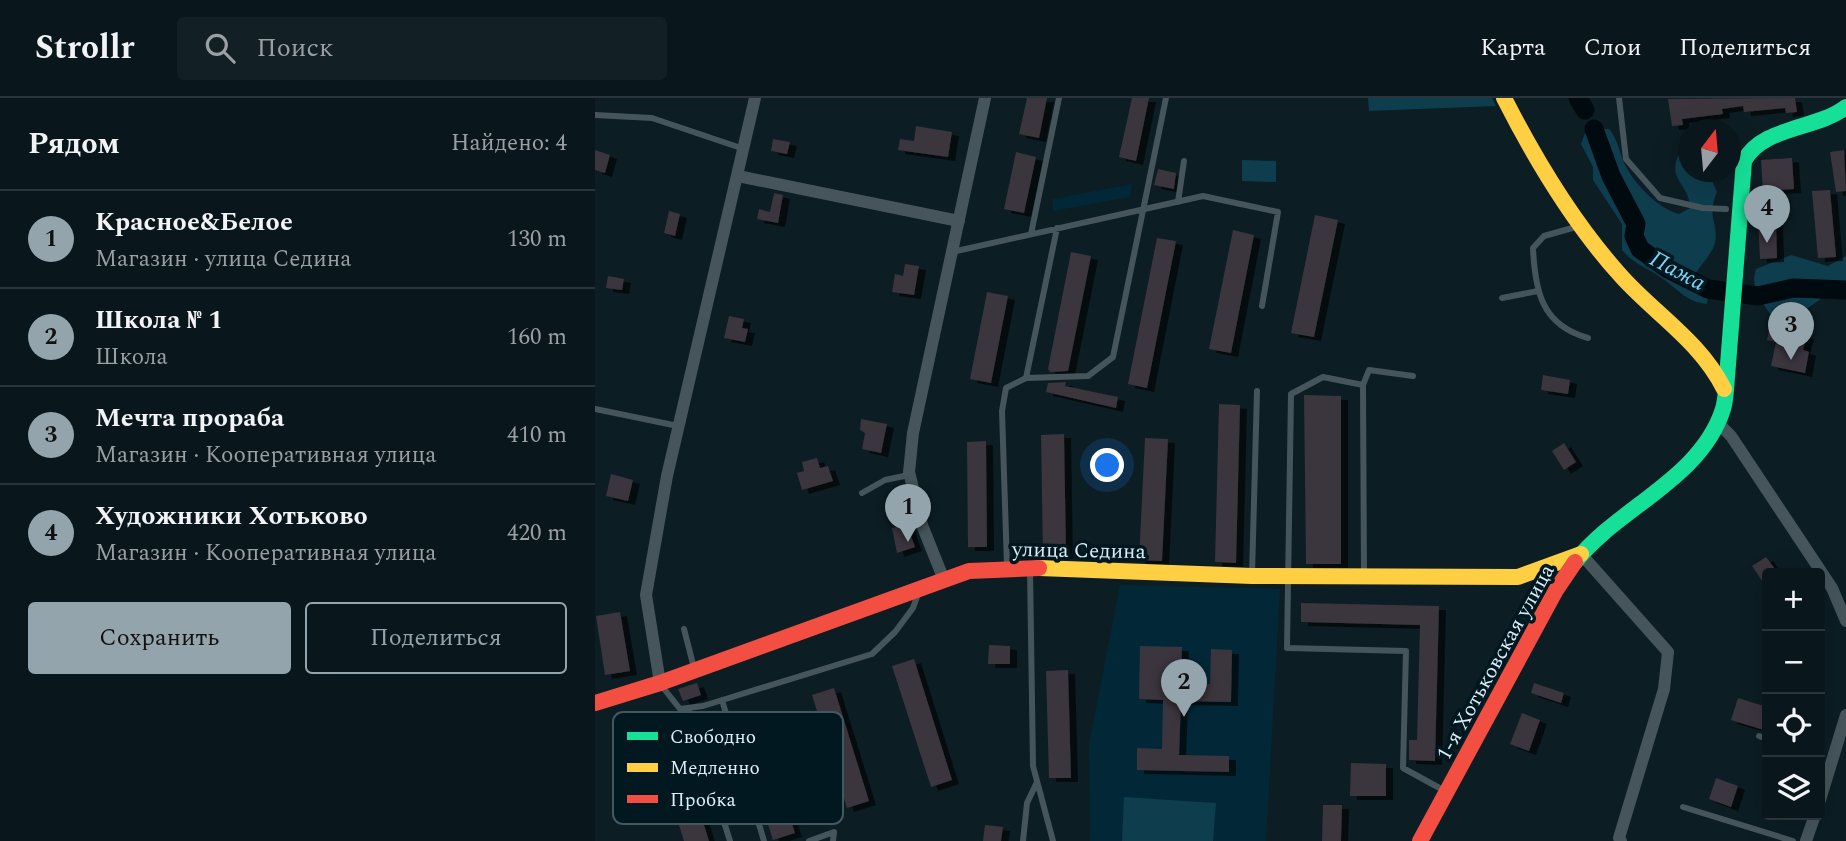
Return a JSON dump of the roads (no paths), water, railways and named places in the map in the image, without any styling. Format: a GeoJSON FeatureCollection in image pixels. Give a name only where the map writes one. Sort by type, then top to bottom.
{"type":"FeatureCollection","features":[{"type":"Feature","properties":{"kind":"main road"},"geometry":{"type":"LineString","coordinates":[[1504,98],[1532,150],[1581,225],[1622,277],[1717,374],[1724,390]]}},
{"type":"Feature","properties":{"kind":"main road","name":"1-я Хотьковская улица"},"geometry":{"type":"LineString","coordinates":[[1420,841],[1556,590],[1581,554],[1691,457],[1718,423],[1735,313],[1734,265],[1744,161],[1749,148],[1758,140],[1842,116]]}},
{"type":"Feature","properties":{"kind":"main road"},"geometry":{"type":"LineString","coordinates":[[1694,348],[1713,344],[1735,313]]}},
{"type":"Feature","properties":{"kind":"main road","name":"улица Седина"},"geometry":{"type":"LineString","coordinates":[[595,703],[660,683],[969,571],[1030,568],[1288,577],[1518,577],[1581,554]]}},
{"type":"Feature","properties":{"kind":"street"},"geometry":{"type":"LineString","coordinates":[[660,683],[646,595],[667,476],[755,98]]}},
{"type":"Feature","properties":{"kind":"street"},"geometry":{"type":"LineString","coordinates":[[944,580],[920,515],[909,475],[913,433],[985,98]]}},
{"type":"Feature","properties":{"kind":"street"},"geometry":{"type":"LineString","coordinates":[[738,176],[959,220]]}},
{"type":"Feature","properties":{"kind":"street"},"geometry":{"type":"LineString","coordinates":[[1718,423],[1731,436],[1832,588],[1846,621]]}},
{"type":"Feature","properties":{"kind":"street"},"geometry":{"type":"LineString","coordinates":[[1581,554],[1668,652],[1664,689],[1618,840]]}},
{"type":"Feature","properties":{"kind":"street"},"geometry":{"type":"LineString","coordinates":[[1826,759],[1846,715]]}},
{"type":"Feature","properties":{"kind":"street"},"geometry":{"type":"LineString","coordinates":[[1806,841],[1813,820]]}},
{"type":"Feature","properties":{"kind":"lane"},"geometry":{"type":"LineString","coordinates":[[1031,234],[1059,98]]}},
{"type":"Feature","properties":{"kind":"lane"},"geometry":{"type":"LineString","coordinates":[[1007,569],[1002,411],[1006,388],[1026,378],[1088,376],[1113,357],[1166,98]]}},
{"type":"Feature","properties":{"kind":"lane"},"geometry":{"type":"LineString","coordinates":[[1619,98],[1626,159],[1660,198],[1703,208],[1726,209]]}},
{"type":"Feature","properties":{"kind":"lane"},"geometry":{"type":"LineString","coordinates":[[595,115],[652,118],[744,149]]}},
{"type":"Feature","properties":{"kind":"lane"},"geometry":{"type":"LineString","coordinates":[[1178,202],[1184,161]]}},
{"type":"Feature","properties":{"kind":"lane"},"geometry":{"type":"LineString","coordinates":[[952,252],[1203,197],[1278,212],[1262,306]]}},
{"type":"Feature","properties":{"kind":"lane"},"geometry":{"type":"LineString","coordinates":[[1581,225],[1544,236],[1533,248],[1535,284],[1551,318],[1568,332],[1588,338]]}},
{"type":"Feature","properties":{"kind":"lane"},"geometry":{"type":"LineString","coordinates":[[1026,378],[1057,229]]}},
{"type":"Feature","properties":{"kind":"lane"},"geometry":{"type":"LineString","coordinates":[[1501,299],[1538,292]]}},
{"type":"Feature","properties":{"kind":"lane"},"geometry":{"type":"LineString","coordinates":[[1364,577],[1363,385],[1369,370],[1413,376]]}},
{"type":"Feature","properties":{"kind":"lane"},"geometry":{"type":"LineString","coordinates":[[1363,385],[1323,377],[1291,394],[1287,649],[1406,651],[1403,768],[1447,792]]}},
{"type":"Feature","properties":{"kind":"lane"},"geometry":{"type":"LineString","coordinates":[[1252,576],[1257,391]]}},
{"type":"Feature","properties":{"kind":"lane"},"geometry":{"type":"LineString","coordinates":[[595,409],[680,426]]}},
{"type":"Feature","properties":{"kind":"lane"},"geometry":{"type":"LineString","coordinates":[[862,493],[885,480],[909,475]]}},
{"type":"Feature","properties":{"kind":"lane"},"geometry":{"type":"LineString","coordinates":[[897,523],[920,515]]}},
{"type":"Feature","properties":{"kind":"lane"},"geometry":{"type":"LineString","coordinates":[[1030,568],[1029,666],[1033,766],[1053,841]]}},
{"type":"Feature","properties":{"kind":"lane"},"geometry":{"type":"LineString","coordinates":[[660,683],[680,709],[688,708],[872,654],[913,608],[920,589]]}},
{"type":"Feature","properties":{"kind":"lane"},"geometry":{"type":"LineString","coordinates":[[684,629],[694,670]]}},
{"type":"Feature","properties":{"kind":"lane"},"geometry":{"type":"LineString","coordinates":[[722,700],[726,712]]}},
{"type":"Feature","properties":{"kind":"lane"},"geometry":{"type":"LineString","coordinates":[[688,708],[689,712]]}},
{"type":"Feature","properties":{"kind":"lane"},"geometry":{"type":"LineString","coordinates":[[1023,841],[1027,803],[1037,782]]}},
{"type":"Feature","properties":{"kind":"lane"},"geometry":{"type":"LineString","coordinates":[[1683,807],[1793,841]]}},
{"type":"Feature","properties":{"kind":"lane"},"geometry":{"type":"LineString","coordinates":[[725,824],[730,841]]}},
{"type":"Feature","properties":{"kind":"lane"},"geometry":{"type":"LineString","coordinates":[[759,824],[764,841]]}},
{"type":"Feature","properties":{"kind":"lane"},"geometry":{"type":"LineString","coordinates":[[809,841],[834,832],[833,841]]}},
{"type":"Feature","properties":{"kind":"waterway","name":"Пажа"},"geometry":{"type":"LineString","coordinates":[[1578,98],[1585,110]]}},
{"type":"Feature","properties":{"kind":"waterway","name":"Пажа"},"geometry":{"type":"LineString","coordinates":[[1594,129],[1611,176],[1636,224],[1634,236],[1640,249],[1668,269],[1708,289],[1758,296],[1793,288],[1846,290]]}},
{"type":"Feature","properties":{"kind":"place","name":"Художники Хотьково"},"geometry":{"type":"Point","coordinates":[1767,243]}},
{"type":"Feature","properties":{"kind":"place","name":"Мечта прораба"},"geometry":{"type":"Point","coordinates":[1791,360]}},
{"type":"Feature","properties":{"kind":"place","name":"Красное&Белое"},"geometry":{"type":"Point","coordinates":[908,542]}},
{"type":"Feature","properties":{"kind":"place","name":"Школа № 1"},"geometry":{"type":"Point","coordinates":[1184,717]}}]}
